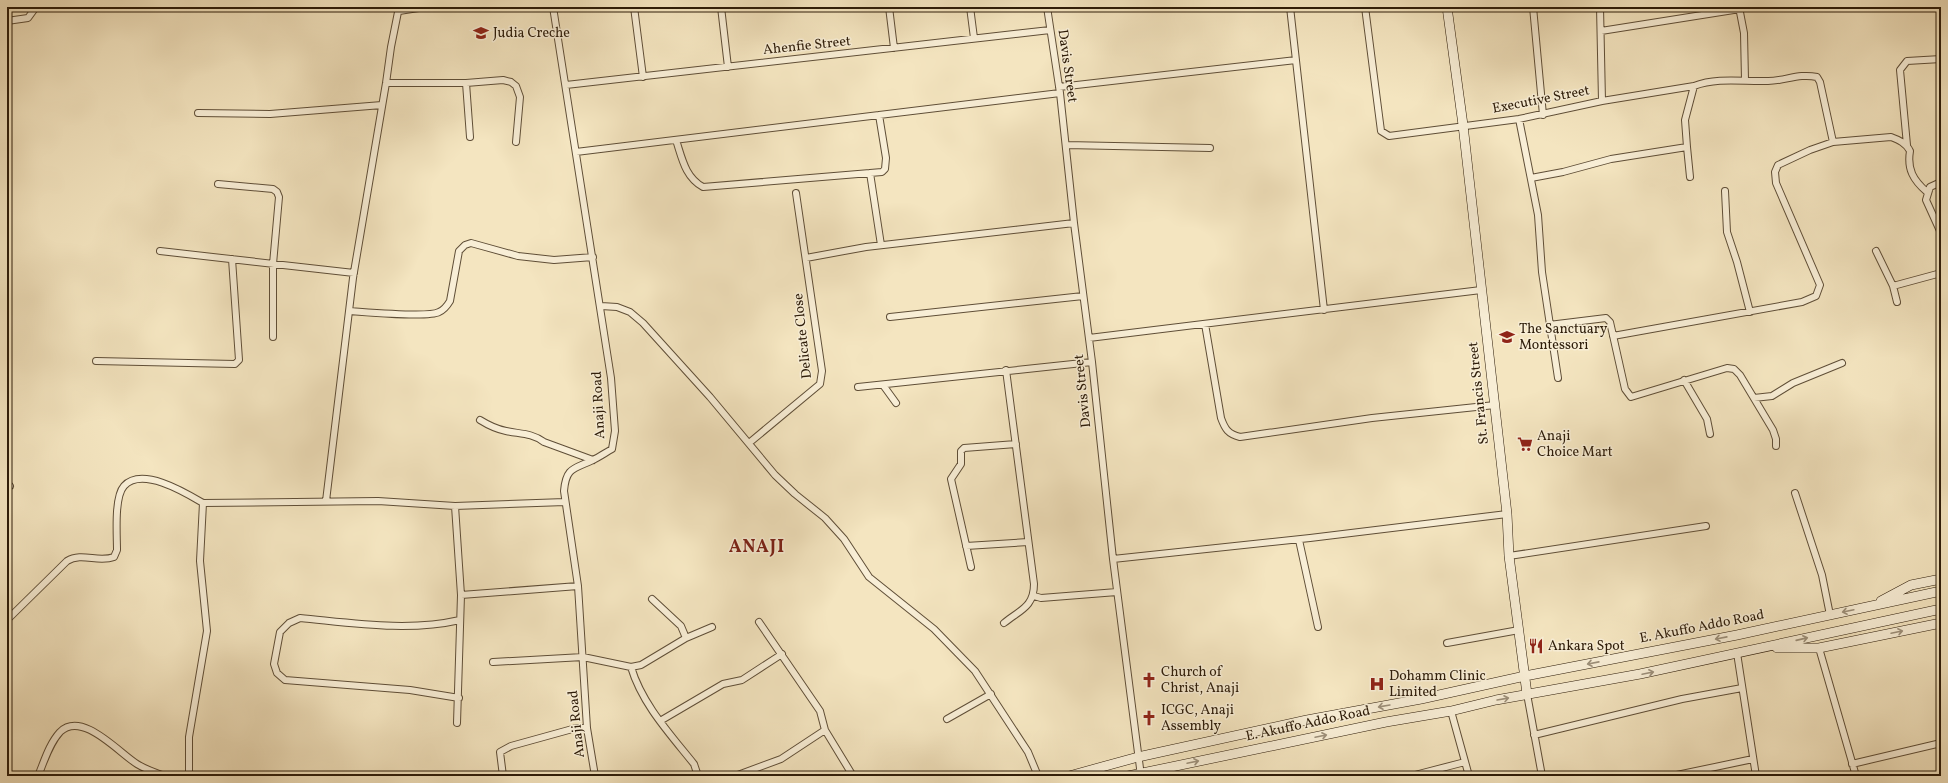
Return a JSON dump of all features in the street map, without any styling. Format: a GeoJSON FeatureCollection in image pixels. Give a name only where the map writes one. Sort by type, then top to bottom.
{"type":"FeatureCollection","features":[{"type":"Feature","properties":{"kind":"main road","name":"St. Francis Street"},"geometry":{"type":"LineString","coordinates":[[1447,7],[1463,125],[1507,514],[1509,556],[1527,694]]}},
{"type":"Feature","properties":{"kind":"main road"},"geometry":{"type":"LineString","coordinates":[[1873,606],[1911,585],[1941,579]]}},
{"type":"Feature","properties":{"kind":"main road","name":"E. Akuffo Addo Road"},"geometry":{"type":"LineString","coordinates":[[1069,776],[1138,757],[1307,720],[1422,699],[1525,676],[1830,615],[1941,591]]}},
{"type":"Feature","properties":{"kind":"main road","name":"E. Akuffo Addo Road"},"geometry":{"type":"LineString","coordinates":[[1128,776],[1386,722],[1451,711],[1527,694],[1640,674],[1941,609]]}},
{"type":"Feature","properties":{"kind":"main road"},"geometry":{"type":"LineString","coordinates":[[1762,648],[1819,648],[1941,624]]}},
{"type":"Feature","properties":{"kind":"street"},"geometry":{"type":"LineString","coordinates":[[7,21],[28,18],[36,7]]}},
{"type":"Feature","properties":{"kind":"street"},"geometry":{"type":"LineString","coordinates":[[326,501],[354,274],[386,84],[390,48],[399,9],[425,7]]}},
{"type":"Feature","properties":{"kind":"street","name":"Anaji Road"},"geometry":{"type":"LineString","coordinates":[[553,7],[601,306],[611,378],[615,430],[612,449],[593,460],[576,466],[569,471],[565,480],[565,502],[578,586],[587,728],[595,776]]}},
{"type":"Feature","properties":{"kind":"street"},"geometry":{"type":"LineString","coordinates":[[634,7],[642,77]]}},
{"type":"Feature","properties":{"kind":"street"},"geometry":{"type":"LineString","coordinates":[[721,7],[728,67]]}},
{"type":"Feature","properties":{"kind":"street"},"geometry":{"type":"LineString","coordinates":[[889,7],[894,48]]}},
{"type":"Feature","properties":{"kind":"street"},"geometry":{"type":"LineString","coordinates":[[970,7],[974,38]]}},
{"type":"Feature","properties":{"kind":"street","name":"Davis Street"},"geometry":{"type":"LineString","coordinates":[[1047,7],[1066,145],[1074,223],[1092,362],[1113,559],[1141,774]]}},
{"type":"Feature","properties":{"kind":"street"},"geometry":{"type":"LineString","coordinates":[[1290,7],[1324,310]]}},
{"type":"Feature","properties":{"kind":"street","name":"Executive Street"},"geometry":{"type":"LineString","coordinates":[[1365,7],[1380,131],[1389,136],[1544,115],[1602,101],[1600,7]]}},
{"type":"Feature","properties":{"kind":"street"},"geometry":{"type":"LineString","coordinates":[[1533,7],[1544,115]]}},
{"type":"Feature","properties":{"kind":"street"},"geometry":{"type":"LineString","coordinates":[[1601,31],[1739,8],[1744,33],[1745,80]]}},
{"type":"Feature","properties":{"kind":"street","name":"Ahenfie Street"},"geometry":{"type":"LineString","coordinates":[[566,85],[1050,30]]}},
{"type":"Feature","properties":{"kind":"street"},"geometry":{"type":"LineString","coordinates":[[1927,192],[1911,175],[1908,163],[1910,151],[1907,145],[1900,70],[1907,61],[1941,59]]}},
{"type":"Feature","properties":{"kind":"street"},"geometry":{"type":"LineString","coordinates":[[576,152],[879,115],[1059,90],[1296,60]]}},
{"type":"Feature","properties":{"kind":"street"},"geometry":{"type":"LineString","coordinates":[[1602,101],[1707,83],[1745,80],[1774,81],[1800,75],[1817,77],[1820,82],[1833,142]]}},
{"type":"Feature","properties":{"kind":"street"},"geometry":{"type":"LineString","coordinates":[[386,84],[466,83],[503,80],[511,82],[516,86],[520,97],[516,142]]}},
{"type":"Feature","properties":{"kind":"street"},"geometry":{"type":"LineString","coordinates":[[466,83],[470,137]]}},
{"type":"Feature","properties":{"kind":"street"},"geometry":{"type":"LineString","coordinates":[[1690,177],[1685,120],[1694,86]]}},
{"type":"Feature","properties":{"kind":"street"},"geometry":{"type":"LineString","coordinates":[[198,113],[270,114],[382,105]]}},
{"type":"Feature","properties":{"kind":"street"},"geometry":{"type":"LineString","coordinates":[[676,140],[685,168],[694,182],[703,187],[882,172],[885,169],[886,158],[879,115]]}},
{"type":"Feature","properties":{"kind":"street"},"geometry":{"type":"LineString","coordinates":[[1519,119],[1538,215],[1542,272],[1558,378]]}},
{"type":"Feature","properties":{"kind":"street"},"geometry":{"type":"LineString","coordinates":[[1613,336],[1802,302],[1816,296],[1820,285],[1776,183],[1775,172],[1778,165],[1810,150],[1833,142],[1891,137],[1907,145]]}},
{"type":"Feature","properties":{"kind":"street"},"geometry":{"type":"LineString","coordinates":[[1066,145],[1210,148]]}},
{"type":"Feature","properties":{"kind":"street"},"geometry":{"type":"LineString","coordinates":[[1531,178],[1564,172],[1611,159],[1687,147]]}},
{"type":"Feature","properties":{"kind":"street"},"geometry":{"type":"LineString","coordinates":[[870,173],[881,245]]}},
{"type":"Feature","properties":{"kind":"street"},"geometry":{"type":"LineString","coordinates":[[1941,182],[1935,183],[1927,192],[1926,200],[1941,233]]}},
{"type":"Feature","properties":{"kind":"street"},"geometry":{"type":"LineString","coordinates":[[218,184],[273,189],[277,192],[279,198],[273,264],[273,337]]}},
{"type":"Feature","properties":{"kind":"street"},"geometry":{"type":"LineString","coordinates":[[1725,191],[1728,232],[1750,312]]}},
{"type":"Feature","properties":{"kind":"street","name":"Delicate Close"},"geometry":{"type":"LineString","coordinates":[[748,443],[820,384],[822,371],[796,193]]}},
{"type":"Feature","properties":{"kind":"street"},"geometry":{"type":"LineString","coordinates":[[806,258],[881,245],[1074,223]]}},
{"type":"Feature","properties":{"kind":"street"},"geometry":{"type":"LineString","coordinates":[[349,311],[414,314],[438,313],[446,308],[450,301],[459,251],[465,244],[471,243],[518,256],[554,260],[593,257]]}},
{"type":"Feature","properties":{"kind":"street"},"geometry":{"type":"LineString","coordinates":[[160,251],[354,274]]}},
{"type":"Feature","properties":{"kind":"street"},"geometry":{"type":"LineString","coordinates":[[1876,251],[1893,286],[1897,302]]}},
{"type":"Feature","properties":{"kind":"street"},"geometry":{"type":"LineString","coordinates":[[96,361],[235,364],[239,360],[232,259]]}},
{"type":"Feature","properties":{"kind":"street"},"geometry":{"type":"LineString","coordinates":[[1893,286],[1941,273]]}},
{"type":"Feature","properties":{"kind":"street"},"geometry":{"type":"LineString","coordinates":[[1089,338],[1482,290]]}},
{"type":"Feature","properties":{"kind":"street"},"geometry":{"type":"LineString","coordinates":[[890,317],[1083,296]]}},
{"type":"Feature","properties":{"kind":"street"},"geometry":{"type":"LineString","coordinates":[[601,306],[616,307],[630,312],[643,323],[775,475],[795,494],[825,518],[844,539],[869,577],[934,629],[975,671],[1028,752],[1038,776]]}},
{"type":"Feature","properties":{"kind":"street"},"geometry":{"type":"LineString","coordinates":[[1549,325],[1606,318],[1610,322],[1625,389],[1631,397],[1684,380],[1728,368],[1734,368],[1740,375],[1773,430],[1776,439],[1776,446]]}},
{"type":"Feature","properties":{"kind":"street"},"geometry":{"type":"LineString","coordinates":[[1205,324],[1221,418],[1225,429],[1232,435],[1240,437],[1372,418],[1495,405]]}},
{"type":"Feature","properties":{"kind":"street"},"geometry":{"type":"LineString","coordinates":[[858,387],[1092,362]]}},
{"type":"Feature","properties":{"kind":"street"},"geometry":{"type":"LineString","coordinates":[[1754,398],[1772,396],[1793,383],[1842,363]]}},
{"type":"Feature","properties":{"kind":"street"},"geometry":{"type":"LineString","coordinates":[[1004,623],[1031,602],[1034,596],[1006,370]]}},
{"type":"Feature","properties":{"kind":"street"},"geometry":{"type":"LineString","coordinates":[[1684,380],[1707,419],[1710,434]]}},
{"type":"Feature","properties":{"kind":"street"},"geometry":{"type":"LineString","coordinates":[[883,385],[896,403]]}},
{"type":"Feature","properties":{"kind":"street"},"geometry":{"type":"LineString","coordinates":[[480,420],[498,429],[523,432],[538,437],[544,442],[593,460]]}},
{"type":"Feature","properties":{"kind":"street"},"geometry":{"type":"LineString","coordinates":[[971,567],[951,478],[961,464],[961,451],[964,448],[1016,444]]}},
{"type":"Feature","properties":{"kind":"street"},"geometry":{"type":"LineString","coordinates":[[7,620],[72,558],[80,556],[106,560],[114,557],[117,550],[119,498],[123,486],[133,480],[155,480],[176,487],[203,503],[378,500],[455,506],[565,502]]}},
{"type":"Feature","properties":{"kind":"street"},"geometry":{"type":"LineString","coordinates":[[1795,493],[1822,575],[1830,615]]}},
{"type":"Feature","properties":{"kind":"street"},"geometry":{"type":"LineString","coordinates":[[189,776],[189,737],[207,631],[200,561],[203,503]]}},
{"type":"Feature","properties":{"kind":"street"},"geometry":{"type":"LineString","coordinates":[[455,506],[461,595],[459,698],[457,723]]}},
{"type":"Feature","properties":{"kind":"street"},"geometry":{"type":"LineString","coordinates":[[1113,559],[1299,540],[1507,514]]}},
{"type":"Feature","properties":{"kind":"street"},"geometry":{"type":"LineString","coordinates":[[1509,556],[1706,526]]}},
{"type":"Feature","properties":{"kind":"street"},"geometry":{"type":"LineString","coordinates":[[1299,540],[1318,628]]}},
{"type":"Feature","properties":{"kind":"street"},"geometry":{"type":"LineString","coordinates":[[966,546],[1028,542]]}},
{"type":"Feature","properties":{"kind":"street"},"geometry":{"type":"LineString","coordinates":[[461,595],[578,586]]}},
{"type":"Feature","properties":{"kind":"street"},"geometry":{"type":"LineString","coordinates":[[1034,596],[1041,598],[1117,592]]}},
{"type":"Feature","properties":{"kind":"street"},"geometry":{"type":"LineString","coordinates":[[652,599],[682,626],[686,638]]}},
{"type":"Feature","properties":{"kind":"street"},"geometry":{"type":"LineString","coordinates":[[459,698],[410,690],[285,680],[277,673],[274,664],[280,632],[289,623],[300,618],[414,627],[440,625],[460,620]]}},
{"type":"Feature","properties":{"kind":"street"},"geometry":{"type":"LineString","coordinates":[[759,622],[820,711],[825,730],[853,776]]}},
{"type":"Feature","properties":{"kind":"street"},"geometry":{"type":"LineString","coordinates":[[493,662],[583,657],[631,667],[641,664],[686,638],[712,627]]}},
{"type":"Feature","properties":{"kind":"street"},"geometry":{"type":"LineString","coordinates":[[1447,643],[1519,630]]}},
{"type":"Feature","properties":{"kind":"street"},"geometry":{"type":"LineString","coordinates":[[1819,648],[1856,776]]}},
{"type":"Feature","properties":{"kind":"street"},"geometry":{"type":"LineString","coordinates":[[1737,653],[1756,776]]}},
{"type":"Feature","properties":{"kind":"street"},"geometry":{"type":"LineString","coordinates":[[660,721],[723,684],[742,680],[782,654]]}},
{"type":"Feature","properties":{"kind":"street"},"geometry":{"type":"LineString","coordinates":[[631,667],[635,680],[643,696],[660,721],[694,764],[698,776]]}},
{"type":"Feature","properties":{"kind":"street"},"geometry":{"type":"LineString","coordinates":[[1534,735],[1682,699],[1742,688]]}},
{"type":"Feature","properties":{"kind":"street"},"geometry":{"type":"LineString","coordinates":[[947,719],[991,694]]}},
{"type":"Feature","properties":{"kind":"street","name":"St. Francis Street"},"geometry":{"type":"LineString","coordinates":[[1527,694],[1542,776]]}},
{"type":"Feature","properties":{"kind":"street"},"geometry":{"type":"LineString","coordinates":[[1451,711],[1469,776]]}},
{"type":"Feature","properties":{"kind":"street"},"geometry":{"type":"LineString","coordinates":[[38,776],[51,745],[61,731],[73,726],[94,731],[136,764],[165,776]]}},
{"type":"Feature","properties":{"kind":"street"},"geometry":{"type":"LineString","coordinates":[[503,776],[500,752],[511,746],[576,728],[587,728]]}},
{"type":"Feature","properties":{"kind":"street"},"geometry":{"type":"LineString","coordinates":[[735,776],[780,759],[825,730]]}},
{"type":"Feature","properties":{"kind":"street"},"geometry":{"type":"LineString","coordinates":[[1852,764],[1941,743]]}},
{"type":"Feature","properties":{"kind":"street"},"geometry":{"type":"LineString","coordinates":[[1672,776],[1753,759]]}},
{"type":"Feature","properties":{"kind":"street"},"geometry":{"type":"LineString","coordinates":[[1411,776],[1465,762]]}},
{"type":"Feature","properties":{"kind":"place","name":"Judia Creche"},"geometry":{"type":"Point","coordinates":[481,33]}},
{"type":"Feature","properties":{"kind":"place","name":"The Sanctuary Montessori"},"geometry":{"type":"Point","coordinates":[1507,337]}},
{"type":"Feature","properties":{"kind":"place","name":"Anaji Choice Mart"},"geometry":{"type":"Point","coordinates":[1525,444]}},
{"type":"Feature","properties":{"kind":"place","name":"Ankara Spot"},"geometry":{"type":"Point","coordinates":[1536,646]}},
{"type":"Feature","properties":{"kind":"place","name":"Church of Christ, Anaji"},"geometry":{"type":"Point","coordinates":[1149,680]}},
{"type":"Feature","properties":{"kind":"place","name":"Dohamm Clinic Limited"},"geometry":{"type":"Point","coordinates":[1377,684]}},
{"type":"Feature","properties":{"kind":"place","name":"ICGC, Anaji Assembly"},"geometry":{"type":"Point","coordinates":[1149,718]}},
{"type":"Feature","properties":{"kind":"district","name":"ANAJI"},"geometry":{"type":"Point","coordinates":[757,547]}}]}
